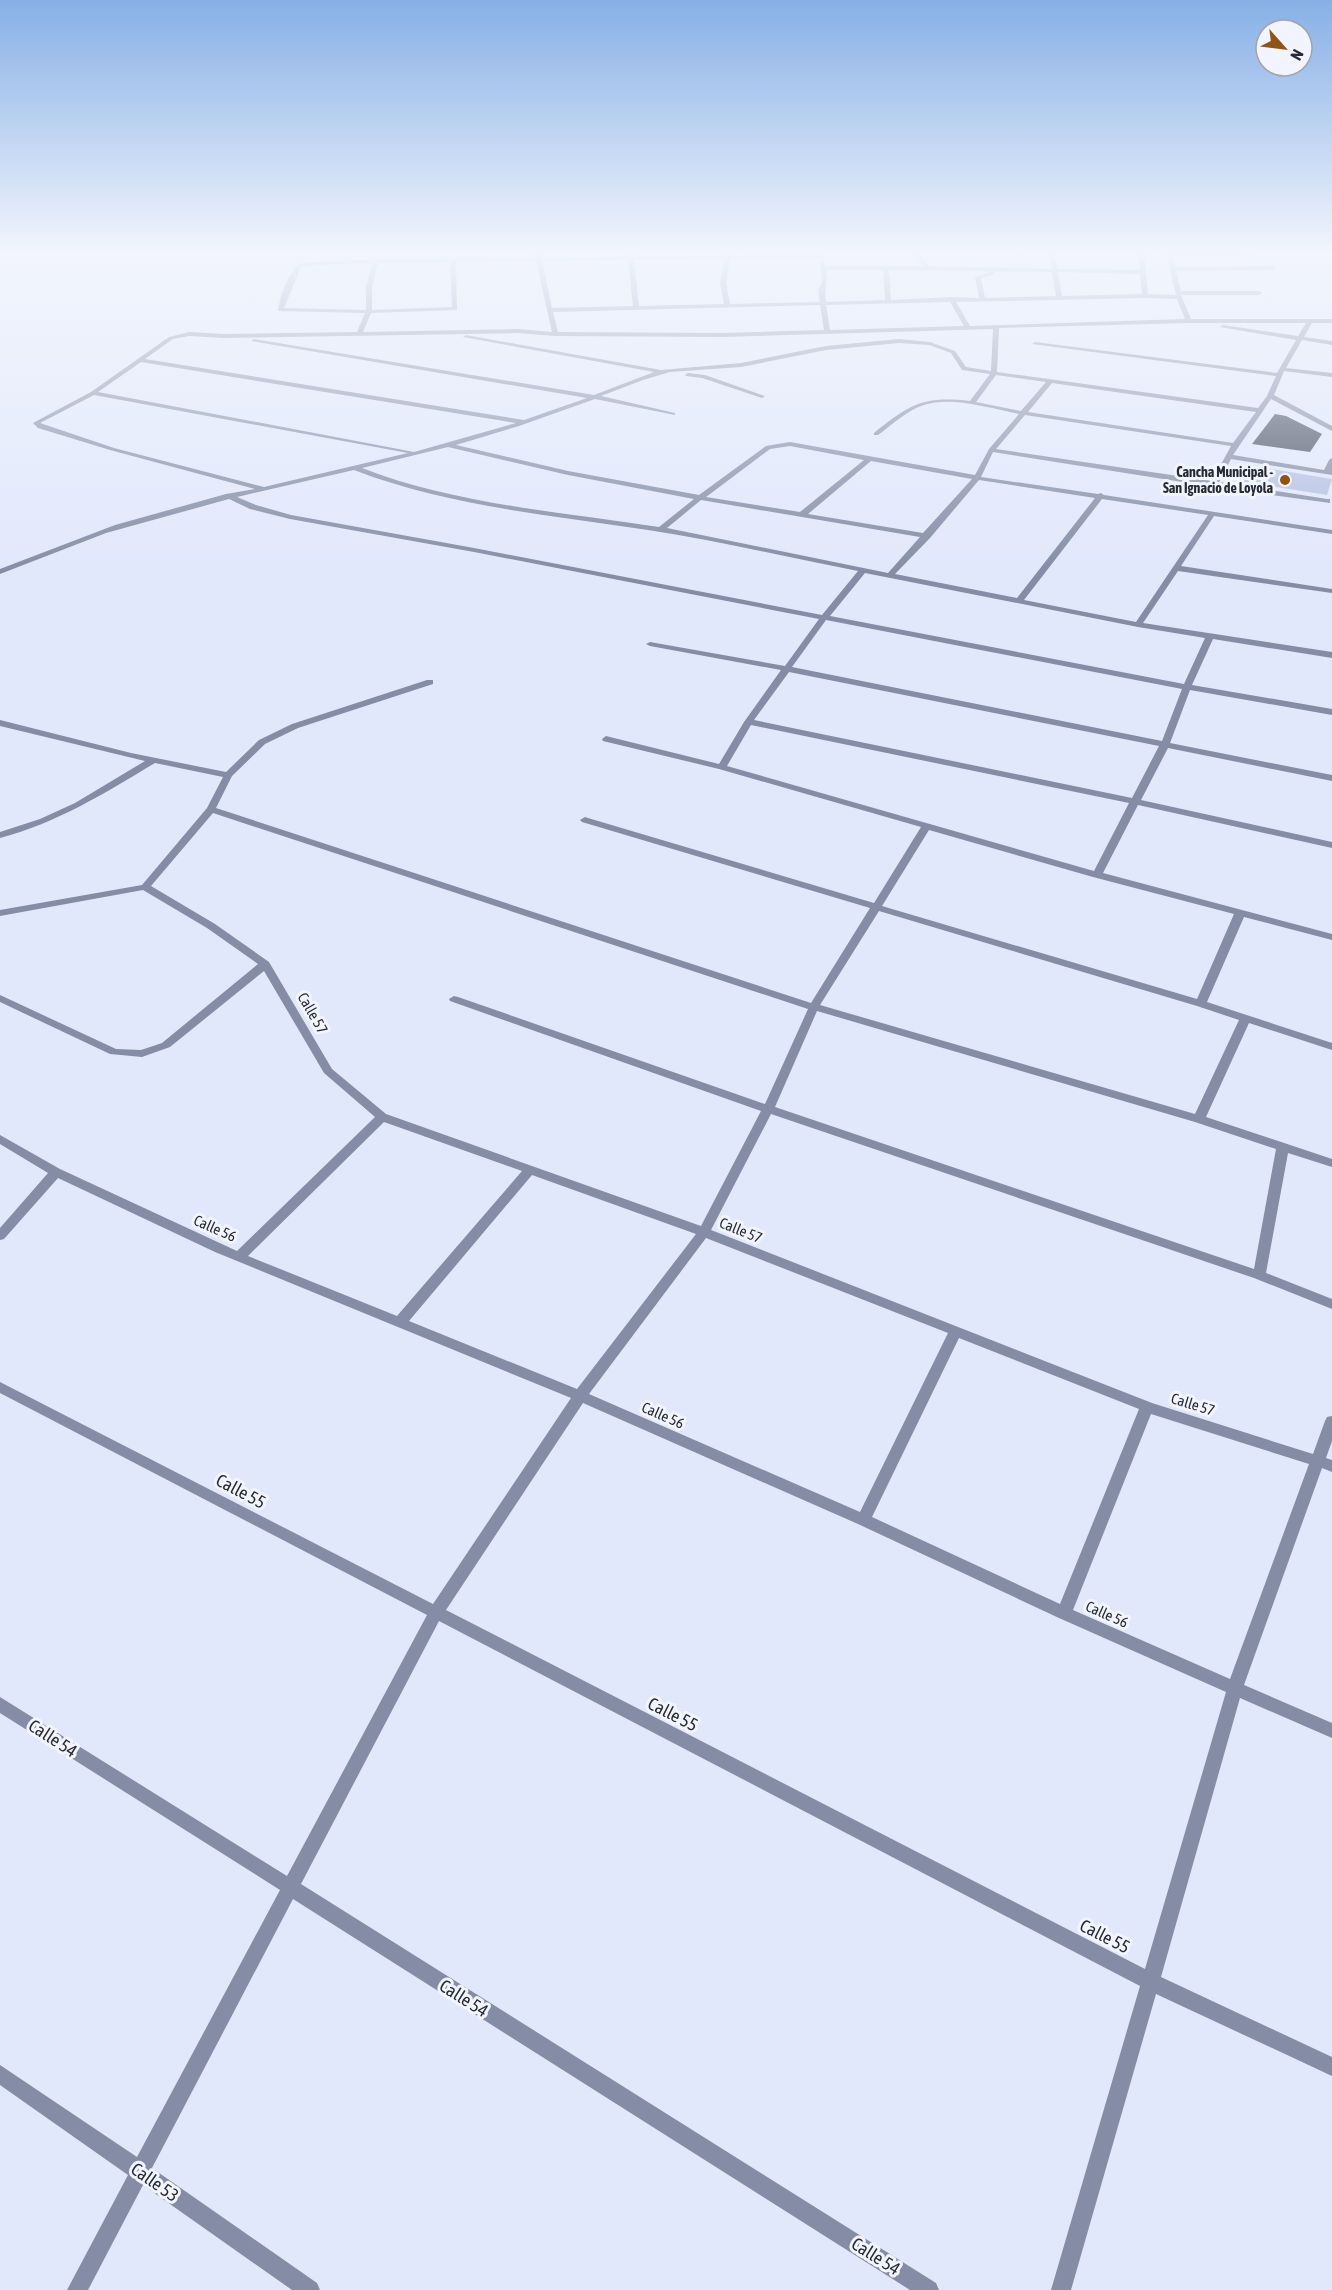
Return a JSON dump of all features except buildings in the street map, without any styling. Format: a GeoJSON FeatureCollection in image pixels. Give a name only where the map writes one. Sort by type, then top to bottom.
{"type":"FeatureCollection","features":[{"type":"Feature","properties":{"kind":"street"},"geometry":{"type":"LineString","coordinates":[[363,359],[595,397],[673,414]]}},
{"type":"Feature","properties":{"kind":"street"},"geometry":{"type":"LineString","coordinates":[[595,359],[663,371]]}},
{"type":"Feature","properties":{"kind":"street"},"geometry":{"type":"LineString","coordinates":[[0,572],[117,527],[229,496],[416,453],[527,423],[645,376],[663,371],[738,365],[766,359]]}},
{"type":"Feature","properties":{"kind":"street"},"geometry":{"type":"LineString","coordinates":[[962,359],[964,369],[1258,410]]}},
{"type":"Feature","properties":{"kind":"street"},"geometry":{"type":"LineString","coordinates":[[972,403],[994,373],[995,359]]}},
{"type":"Feature","properties":{"kind":"street"},"geometry":{"type":"LineString","coordinates":[[1165,359],[1280,372],[1332,375]]}},
{"type":"Feature","properties":{"kind":"street"},"geometry":{"type":"LineString","coordinates":[[1214,485],[1235,445],[1269,396],[1288,359]]}},
{"type":"Feature","properties":{"kind":"street"},"geometry":{"type":"LineString","coordinates":[[261,488],[112,449],[40,427],[36,423],[93,393],[139,360],[527,423]]}},
{"type":"Feature","properties":{"kind":"street"},"geometry":{"type":"LineString","coordinates":[[645,376],[679,374],[703,376],[762,396]]}},
{"type":"Feature","properties":{"kind":"street"},"geometry":{"type":"LineString","coordinates":[[890,575],[977,478],[991,450],[1051,381]]}},
{"type":"Feature","properties":{"kind":"street"},"geometry":{"type":"LineString","coordinates":[[93,393],[416,453]]}},
{"type":"Feature","properties":{"kind":"street"},"geometry":{"type":"LineString","coordinates":[[1269,396],[1332,429]]}},
{"type":"Feature","properties":{"kind":"street"},"geometry":{"type":"LineString","coordinates":[[876,434],[911,406],[923,401],[947,399],[1022,413],[1235,445]]}},
{"type":"Feature","properties":{"kind":"street"},"geometry":{"type":"LineString","coordinates":[[660,530],[768,447],[790,444],[977,478],[1101,495],[1332,532]]}},
{"type":"Feature","properties":{"kind":"street"},"geometry":{"type":"LineString","coordinates":[[448,445],[533,465],[927,536]]}},
{"type":"Feature","properties":{"kind":"street"},"geometry":{"type":"LineString","coordinates":[[991,450],[1326,501]]}},
{"type":"Feature","properties":{"kind":"street"},"geometry":{"type":"LineString","coordinates":[[1230,457],[1329,472],[1332,460]]}},
{"type":"Feature","properties":{"kind":"street"},"geometry":{"type":"LineString","coordinates":[[803,514],[868,460]]}},
{"type":"Feature","properties":{"kind":"street"},"geometry":{"type":"LineString","coordinates":[[352,467],[388,481],[466,500],[660,530],[1138,625],[1332,655]]}},
{"type":"Feature","properties":{"kind":"street"},"geometry":{"type":"LineString","coordinates":[[1019,601],[1101,495]]}},
{"type":"Feature","properties":{"kind":"street"},"geometry":{"type":"LineString","coordinates":[[229,496],[253,507],[290,517],[474,550],[823,619],[1332,712]]}},
{"type":"Feature","properties":{"kind":"street"},"geometry":{"type":"LineString","coordinates":[[1138,625],[1213,513]]}},
{"type":"Feature","properties":{"kind":"street"},"geometry":{"type":"LineString","coordinates":[[1176,568],[1332,591]]}},
{"type":"Feature","properties":{"kind":"street"},"geometry":{"type":"LineString","coordinates":[[722,767],[748,722],[823,619],[862,571]]}},
{"type":"Feature","properties":{"kind":"street"},"geometry":{"type":"LineString","coordinates":[[1098,875],[1165,744],[1210,636]]}},
{"type":"Feature","properties":{"kind":"street"},"geometry":{"type":"LineString","coordinates":[[651,644],[788,669],[1332,778]]}},
{"type":"Feature","properties":{"kind":"street"},"geometry":{"type":"LineString","coordinates":[[0,913],[145,886],[211,809],[228,775],[262,742],[295,726],[430,682]]}},
{"type":"Feature","properties":{"kind":"street"},"geometry":{"type":"LineString","coordinates":[[748,722],[1332,845]]}},
{"type":"Feature","properties":{"kind":"street"},"geometry":{"type":"LineString","coordinates":[[0,723],[154,760],[228,775]]}},
{"type":"Feature","properties":{"kind":"street"},"geometry":{"type":"LineString","coordinates":[[606,739],[722,767],[1098,875],[1332,937]]}},
{"type":"Feature","properties":{"kind":"street"},"geometry":{"type":"LineString","coordinates":[[0,835],[44,821],[78,805],[154,760]]}},
{"type":"Feature","properties":{"kind":"street"},"geometry":{"type":"LineString","coordinates":[[211,809],[305,837],[814,1007],[1199,1119],[1332,1163]]}},
{"type":"Feature","properties":{"kind":"street"},"geometry":{"type":"LineString","coordinates":[[585,820],[1201,1004],[1332,1047]]}},
{"type":"Feature","properties":{"kind":"street"},"geometry":{"type":"LineString","coordinates":[[77,2290],[435,1614],[579,1396],[704,1232],[768,1108],[814,1007],[927,825]]}},
{"type":"Feature","properties":{"kind":"street","name":"Calle 57"},"geometry":{"type":"LineString","coordinates":[[145,886],[211,926],[265,964],[328,1071],[382,1117],[704,1232],[1147,1407],[1325,1463]]}},
{"type":"Feature","properties":{"kind":"street"},"geometry":{"type":"LineString","coordinates":[[1201,1004],[1240,913]]}},
{"type":"Feature","properties":{"kind":"street"},"geometry":{"type":"LineString","coordinates":[[0,998],[114,1052],[142,1054],[166,1045],[265,964]]}},
{"type":"Feature","properties":{"kind":"street"},"geometry":{"type":"LineString","coordinates":[[454,999],[1259,1275],[1332,1304]]}},
{"type":"Feature","properties":{"kind":"street"},"geometry":{"type":"LineString","coordinates":[[1199,1119],[1245,1019]]}},
{"type":"Feature","properties":{"kind":"street"},"geometry":{"type":"LineString","coordinates":[[239,1257],[382,1117]]}},
{"type":"Feature","properties":{"kind":"street","name":"Calle 56"},"geometry":{"type":"LineString","coordinates":[[0,1139],[56,1172],[239,1257],[579,1396],[863,1520],[1332,1731]]}},
{"type":"Feature","properties":{"kind":"street"},"geometry":{"type":"LineString","coordinates":[[1259,1275],[1283,1146]]}},
{"type":"Feature","properties":{"kind":"street"},"geometry":{"type":"LineString","coordinates":[[400,1322],[530,1170]]}},
{"type":"Feature","properties":{"kind":"street"},"geometry":{"type":"LineString","coordinates":[[0,1236],[56,1172]]}},
{"type":"Feature","properties":{"kind":"street"},"geometry":{"type":"LineString","coordinates":[[863,1520],[955,1332]]}},
{"type":"Feature","properties":{"kind":"street","name":"Calle 55"},"geometry":{"type":"LineString","coordinates":[[0,1387],[435,1614],[1149,1981],[1332,2067]]}},
{"type":"Feature","properties":{"kind":"street"},"geometry":{"type":"LineString","coordinates":[[1064,1612],[1147,1407]]}},
{"type":"Feature","properties":{"kind":"street"},"geometry":{"type":"LineString","coordinates":[[1061,2290],[1235,1688],[1325,1463],[1332,1421]]}},
{"type":"Feature","properties":{"kind":"street","name":"Calle 54"},"geometry":{"type":"LineString","coordinates":[[0,1704],[929,2290]]}},
{"type":"Feature","properties":{"kind":"street","name":"Calle 53"},"geometry":{"type":"LineString","coordinates":[[0,2074],[310,2290]]}},
{"type":"Feature","properties":{"kind":"shaded area","name":"Cancha Municipal - San Ignacio de Loyola"},"geometry":{"type":"Polygon","coordinates":[[[1247,465],[1332,479],[1327,495],[1238,481],[1247,465]]]}},
{"type":"Feature","properties":{"kind":"place","name":"Cancha Municipal - San Ignacio de Loyola"},"geometry":{"type":"Point","coordinates":[1285,480]}}]}
